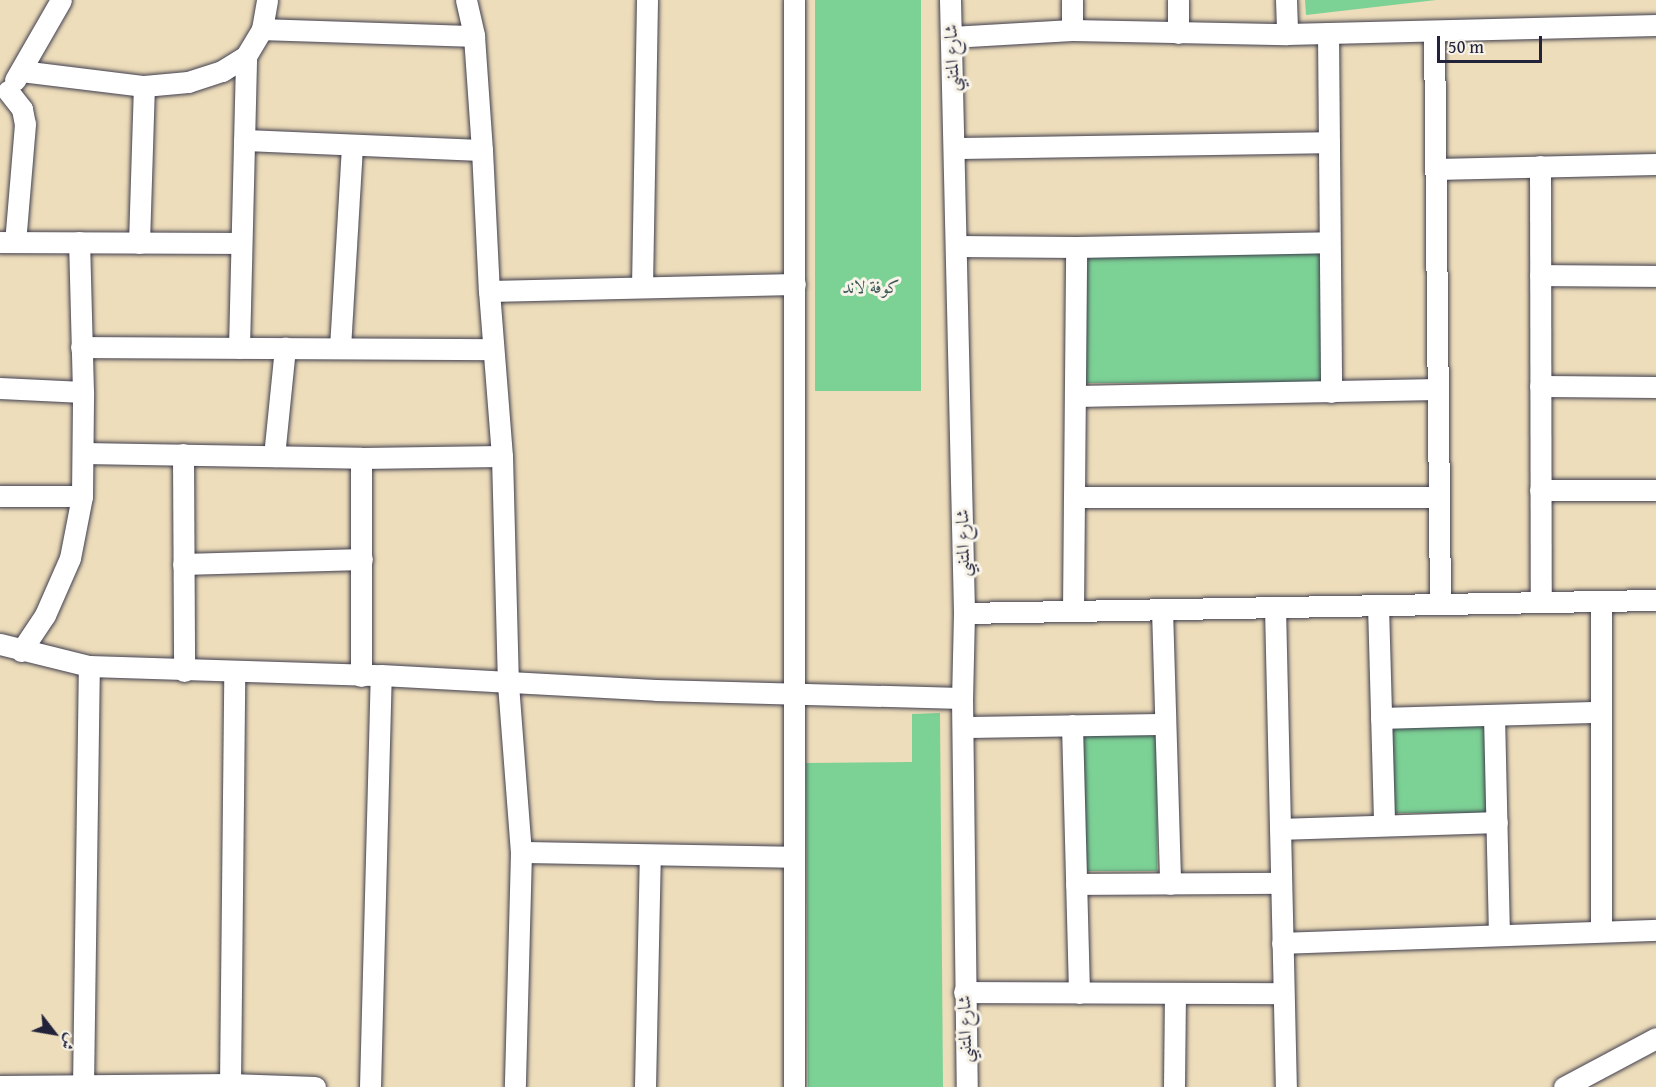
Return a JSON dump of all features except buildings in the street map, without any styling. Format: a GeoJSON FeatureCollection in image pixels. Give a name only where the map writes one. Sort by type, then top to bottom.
{"type":"FeatureCollection","features":[{"type":"Feature","properties":{"kind":"street"},"geometry":{"type":"LineString","coordinates":[[61,0],[21,71],[4,94],[22,109],[25,124],[8,242],[241,243]]}},
{"type":"Feature","properties":{"kind":"street"},"geometry":{"type":"LineString","coordinates":[[21,71],[144,86],[188,82],[222,71],[246,56],[262,29],[267,0]]}},
{"type":"Feature","properties":{"kind":"street"},"geometry":{"type":"LineString","coordinates":[[466,0],[474,36],[483,150],[489,291],[502,456],[508,684],[521,852],[515,1087]]}},
{"type":"Feature","properties":{"kind":"street"},"geometry":{"type":"LineString","coordinates":[[642,287],[646,0]]}},
{"type":"Feature","properties":{"kind":"street"},"geometry":{"type":"LineString","coordinates":[[794,0],[794,1087]]}},
{"type":"Feature","properties":{"kind":"street","name":"شارع المتنبي"},"geometry":{"type":"LineString","coordinates":[[950,0],[964,613],[962,698],[967,1087]]}},
{"type":"Feature","properties":{"kind":"street"},"geometry":{"type":"LineString","coordinates":[[1072,0],[1072,30]]}},
{"type":"Feature","properties":{"kind":"street"},"geometry":{"type":"LineString","coordinates":[[1178,0],[1178,33]]}},
{"type":"Feature","properties":{"kind":"street"},"geometry":{"type":"LineString","coordinates":[[1286,0],[1287,34]]}},
{"type":"Feature","properties":{"kind":"street"},"geometry":{"type":"LineString","coordinates":[[951,38],[1072,30],[1287,34],[1656,25]]}},
{"type":"Feature","properties":{"kind":"street"},"geometry":{"type":"LineString","coordinates":[[262,29],[474,36]]}},
{"type":"Feature","properties":{"kind":"street"},"geometry":{"type":"LineString","coordinates":[[1434,31],[1440,604]]}},
{"type":"Feature","properties":{"kind":"street"},"geometry":{"type":"LineString","coordinates":[[1328,33],[1331,392]]}},
{"type":"Feature","properties":{"kind":"street"},"geometry":{"type":"LineString","coordinates":[[239,348],[246,56]]}},
{"type":"Feature","properties":{"kind":"street"},"geometry":{"type":"LineString","coordinates":[[139,243],[144,86]]}},
{"type":"Feature","properties":{"kind":"street"},"geometry":{"type":"LineString","coordinates":[[244,140],[483,150]]}},
{"type":"Feature","properties":{"kind":"street"},"geometry":{"type":"LineString","coordinates":[[955,148],[1329,142]]}},
{"type":"Feature","properties":{"kind":"street"},"geometry":{"type":"LineString","coordinates":[[340,348],[352,145]]}},
{"type":"Feature","properties":{"kind":"street"},"geometry":{"type":"LineString","coordinates":[[1435,169],[1656,164]]}},
{"type":"Feature","properties":{"kind":"street"},"geometry":{"type":"LineString","coordinates":[[1540,166],[1541,602]]}},
{"type":"Feature","properties":{"kind":"street"},"geometry":{"type":"LineString","coordinates":[[21,651],[45,615],[70,558],[82,496],[83,392],[79,242]]}},
{"type":"Feature","properties":{"kind":"street"},"geometry":{"type":"LineString","coordinates":[[957,246],[1076,247],[1329,242]]}},
{"type":"Feature","properties":{"kind":"street"},"geometry":{"type":"LineString","coordinates":[[1073,611],[1076,247]]}},
{"type":"Feature","properties":{"kind":"street"},"geometry":{"type":"LineString","coordinates":[[1540,275],[1656,276]]}},
{"type":"Feature","properties":{"kind":"street"},"geometry":{"type":"LineString","coordinates":[[489,291],[795,284]]}},
{"type":"Feature","properties":{"kind":"street"},"geometry":{"type":"LineString","coordinates":[[81,348],[493,349]]}},
{"type":"Feature","properties":{"kind":"street"},"geometry":{"type":"LineString","coordinates":[[274,456],[285,348]]}},
{"type":"Feature","properties":{"kind":"street"},"geometry":{"type":"LineString","coordinates":[[1540,386],[1656,387]]}},
{"type":"Feature","properties":{"kind":"street"},"geometry":{"type":"LineString","coordinates":[[0,388],[83,392]]}},
{"type":"Feature","properties":{"kind":"street"},"geometry":{"type":"LineString","coordinates":[[1075,396],[1438,389]]}},
{"type":"Feature","properties":{"kind":"street"},"geometry":{"type":"LineString","coordinates":[[83,453],[361,458],[502,456]]}},
{"type":"Feature","properties":{"kind":"street"},"geometry":{"type":"LineString","coordinates":[[183,454],[184,671]]}},
{"type":"Feature","properties":{"kind":"street"},"geometry":{"type":"LineString","coordinates":[[361,458],[362,559],[371,676],[370,1087]]}},
{"type":"Feature","properties":{"kind":"street"},"geometry":{"type":"LineString","coordinates":[[1540,490],[1656,490]]}},
{"type":"Feature","properties":{"kind":"street"},"geometry":{"type":"LineString","coordinates":[[0,495],[82,496]]}},
{"type":"Feature","properties":{"kind":"street"},"geometry":{"type":"LineString","coordinates":[[1074,497],[1439,497]]}},
{"type":"Feature","properties":{"kind":"street"},"geometry":{"type":"LineString","coordinates":[[183,564],[362,559]]}},
{"type":"Feature","properties":{"kind":"street"},"geometry":{"type":"LineString","coordinates":[[964,613],[1656,600]]}},
{"type":"Feature","properties":{"kind":"street"},"geometry":{"type":"LineString","coordinates":[[1601,601],[1601,931]]}},
{"type":"Feature","properties":{"kind":"street"},"geometry":{"type":"LineString","coordinates":[[1378,605],[1384,825]]}},
{"type":"Feature","properties":{"kind":"street"},"geometry":{"type":"LineString","coordinates":[[1275,607],[1286,1087]]}},
{"type":"Feature","properties":{"kind":"street"},"geometry":{"type":"LineString","coordinates":[[1162,609],[1170,884]]}},
{"type":"Feature","properties":{"kind":"street"},"geometry":{"type":"LineString","coordinates":[[0,644],[89,666],[371,676],[508,684],[962,698]]}},
{"type":"Feature","properties":{"kind":"street"},"geometry":{"type":"LineString","coordinates":[[83,1086],[89,666]]}},
{"type":"Feature","properties":{"kind":"street"},"geometry":{"type":"LineString","coordinates":[[230,1084],[234,671]]}},
{"type":"Feature","properties":{"kind":"street"},"geometry":{"type":"LineString","coordinates":[[1381,718],[1600,712]]}},
{"type":"Feature","properties":{"kind":"street"},"geometry":{"type":"LineString","coordinates":[[1494,715],[1499,933]]}},
{"type":"Feature","properties":{"kind":"street"},"geometry":{"type":"LineString","coordinates":[[963,727],[1165,724]]}},
{"type":"Feature","properties":{"kind":"street"},"geometry":{"type":"LineString","coordinates":[[1072,725],[1079,993]]}},
{"type":"Feature","properties":{"kind":"street"},"geometry":{"type":"LineString","coordinates":[[1280,829],[1497,822]]}},
{"type":"Feature","properties":{"kind":"street"},"geometry":{"type":"LineString","coordinates":[[521,852],[794,857]]}},
{"type":"Feature","properties":{"kind":"street"},"geometry":{"type":"LineString","coordinates":[[645,1087],[650,855]]}},
{"type":"Feature","properties":{"kind":"street"},"geometry":{"type":"LineString","coordinates":[[1076,884],[1281,884]]}},
{"type":"Feature","properties":{"kind":"street"},"geometry":{"type":"LineString","coordinates":[[1282,943],[1499,933],[1656,930]]}},
{"type":"Feature","properties":{"kind":"street"},"geometry":{"type":"LineString","coordinates":[[964,992],[1283,993]]}},
{"type":"Feature","properties":{"kind":"street"},"geometry":{"type":"LineString","coordinates":[[1174,1087],[1175,993]]}},
{"type":"Feature","properties":{"kind":"street"},"geometry":{"type":"LineString","coordinates":[[1564,1087],[1656,1038]]}},
{"type":"Feature","properties":{"kind":"street"},"geometry":{"type":"LineString","coordinates":[[0,1086],[230,1084],[315,1087]]}},
{"type":"Feature","properties":{"kind":"green space","name":"كوفة لاند"},"geometry":{"type":"Polygon","coordinates":[[[815,0],[921,0],[921,391],[815,391],[815,0]]]}},
{"type":"Feature","properties":{"kind":"green space"},"geometry":{"type":"Polygon","coordinates":[[[1305,0],[1436,0],[1306,15],[1305,0]]]}},
{"type":"Feature","properties":{"kind":"green space"},"geometry":{"type":"Polygon","coordinates":[[[1084,253],[1321,253],[1321,383],[1084,383],[1084,253]]]}},
{"type":"Feature","properties":{"kind":"green space"},"geometry":{"type":"Polygon","coordinates":[[[940,713],[943,1087],[808,1087],[806,763],[912,762],[912,714],[940,713]]]}},
{"type":"Feature","properties":{"kind":"green space"},"geometry":{"type":"Polygon","coordinates":[[[1392,726],[1487,726],[1487,813],[1392,813],[1392,726]]]}},
{"type":"Feature","properties":{"kind":"green space"},"geometry":{"type":"Polygon","coordinates":[[[1083,733],[1157,733],[1157,871],[1083,871],[1083,733]]]}}]}
